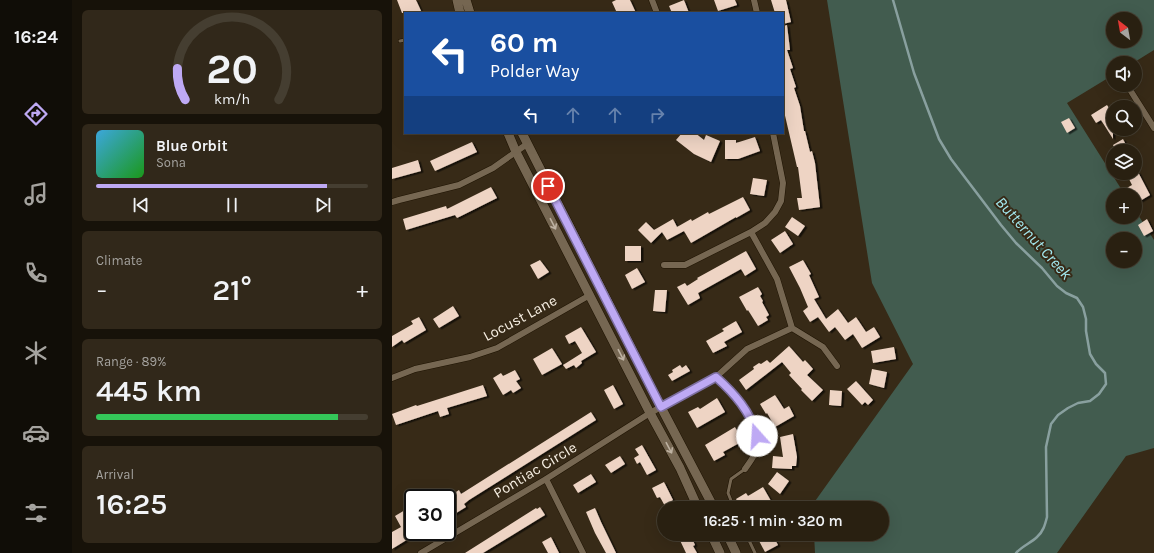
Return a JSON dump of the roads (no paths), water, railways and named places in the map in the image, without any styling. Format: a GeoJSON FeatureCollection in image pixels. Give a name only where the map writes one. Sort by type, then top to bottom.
{"type":"FeatureCollection","features":[{"type":"Feature","properties":{"kind":"main road"},"geometry":{"type":"LineString","coordinates":[[457,0],[460,12]]}},
{"type":"Feature","properties":{"kind":"main road"},"geometry":{"type":"LineString","coordinates":[[466,0],[470,12]]}},
{"type":"Feature","properties":{"kind":"main road"},"geometry":{"type":"LineString","coordinates":[[508,134],[516,152],[650,413],[680,468],[695,501]]}},
{"type":"Feature","properties":{"kind":"main road"},"geometry":{"type":"LineString","coordinates":[[522,134],[710,501]]}},
{"type":"Feature","properties":{"kind":"main road"},"geometry":{"type":"LineString","coordinates":[[714,541],[720,553]]}},
{"type":"Feature","properties":{"kind":"main road"},"geometry":{"type":"LineString","coordinates":[[730,541],[736,553]]}},
{"type":"Feature","properties":{"kind":"street"},"geometry":{"type":"LineString","coordinates":[[652,0],[657,12]]}},
{"type":"Feature","properties":{"kind":"street"},"geometry":{"type":"LineString","coordinates":[[754,0],[757,12]]}},
{"type":"Feature","properties":{"kind":"street"},"geometry":{"type":"LineString","coordinates":[[1131,92],[1154,128]]}},
{"type":"Feature","properties":{"kind":"street"},"geometry":{"type":"LineString","coordinates":[[664,265],[686,265],[751,232],[765,223],[775,212],[781,201],[783,183],[773,134]]}},
{"type":"Feature","properties":{"kind":"street"},"geometry":{"type":"LineString","coordinates":[[392,202],[459,185],[493,168],[527,144]]}},
{"type":"Feature","properties":{"kind":"street"},"geometry":{"type":"LineString","coordinates":[[751,232],[776,279],[792,328],[822,347],[837,366]]}},
{"type":"Feature","properties":{"kind":"street","name":"Locust Lane"},"geometry":{"type":"LineString","coordinates":[[392,378],[415,369],[470,357],[497,348],[590,295]]}},
{"type":"Feature","properties":{"kind":"street","name":"Pontiac Circle"},"geometry":{"type":"LineString","coordinates":[[421,553],[546,479],[650,413],[716,377],[747,349],[792,328]]}},
{"type":"Feature","properties":{"kind":"street"},"geometry":{"type":"LineString","coordinates":[[716,377],[740,402],[748,413],[754,426],[757,436],[756,450],[746,468]]}},
{"type":"Feature","properties":{"kind":"street"},"geometry":{"type":"LineString","coordinates":[[546,479],[583,553]]}},
{"type":"Feature","properties":{"kind":"lane"},"geometry":{"type":"LineString","coordinates":[[400,41],[404,40]]}},
{"type":"Feature","properties":{"kind":"lane"},"geometry":{"type":"LineString","coordinates":[[731,501],[728,493],[731,479],[746,468]]}},
{"type":"Feature","properties":{"kind":"lane"},"geometry":{"type":"LineString","coordinates":[[749,541],[755,553]]}},
{"type":"Feature","properties":{"kind":"waterway","name":"Butternut Creek"},"geometry":{"type":"LineString","coordinates":[[893,0],[914,73],[939,139],[951,159],[1016,243],[1042,268],[1057,286],[1066,293],[1077,298],[1083,307],[1086,319],[1086,331],[1090,354],[1096,364],[1105,373],[1106,384],[1099,394],[1090,401],[1078,403],[1068,408],[1058,415],[1051,424],[1046,447],[1047,517],[1041,533],[1016,553]]}}]}
